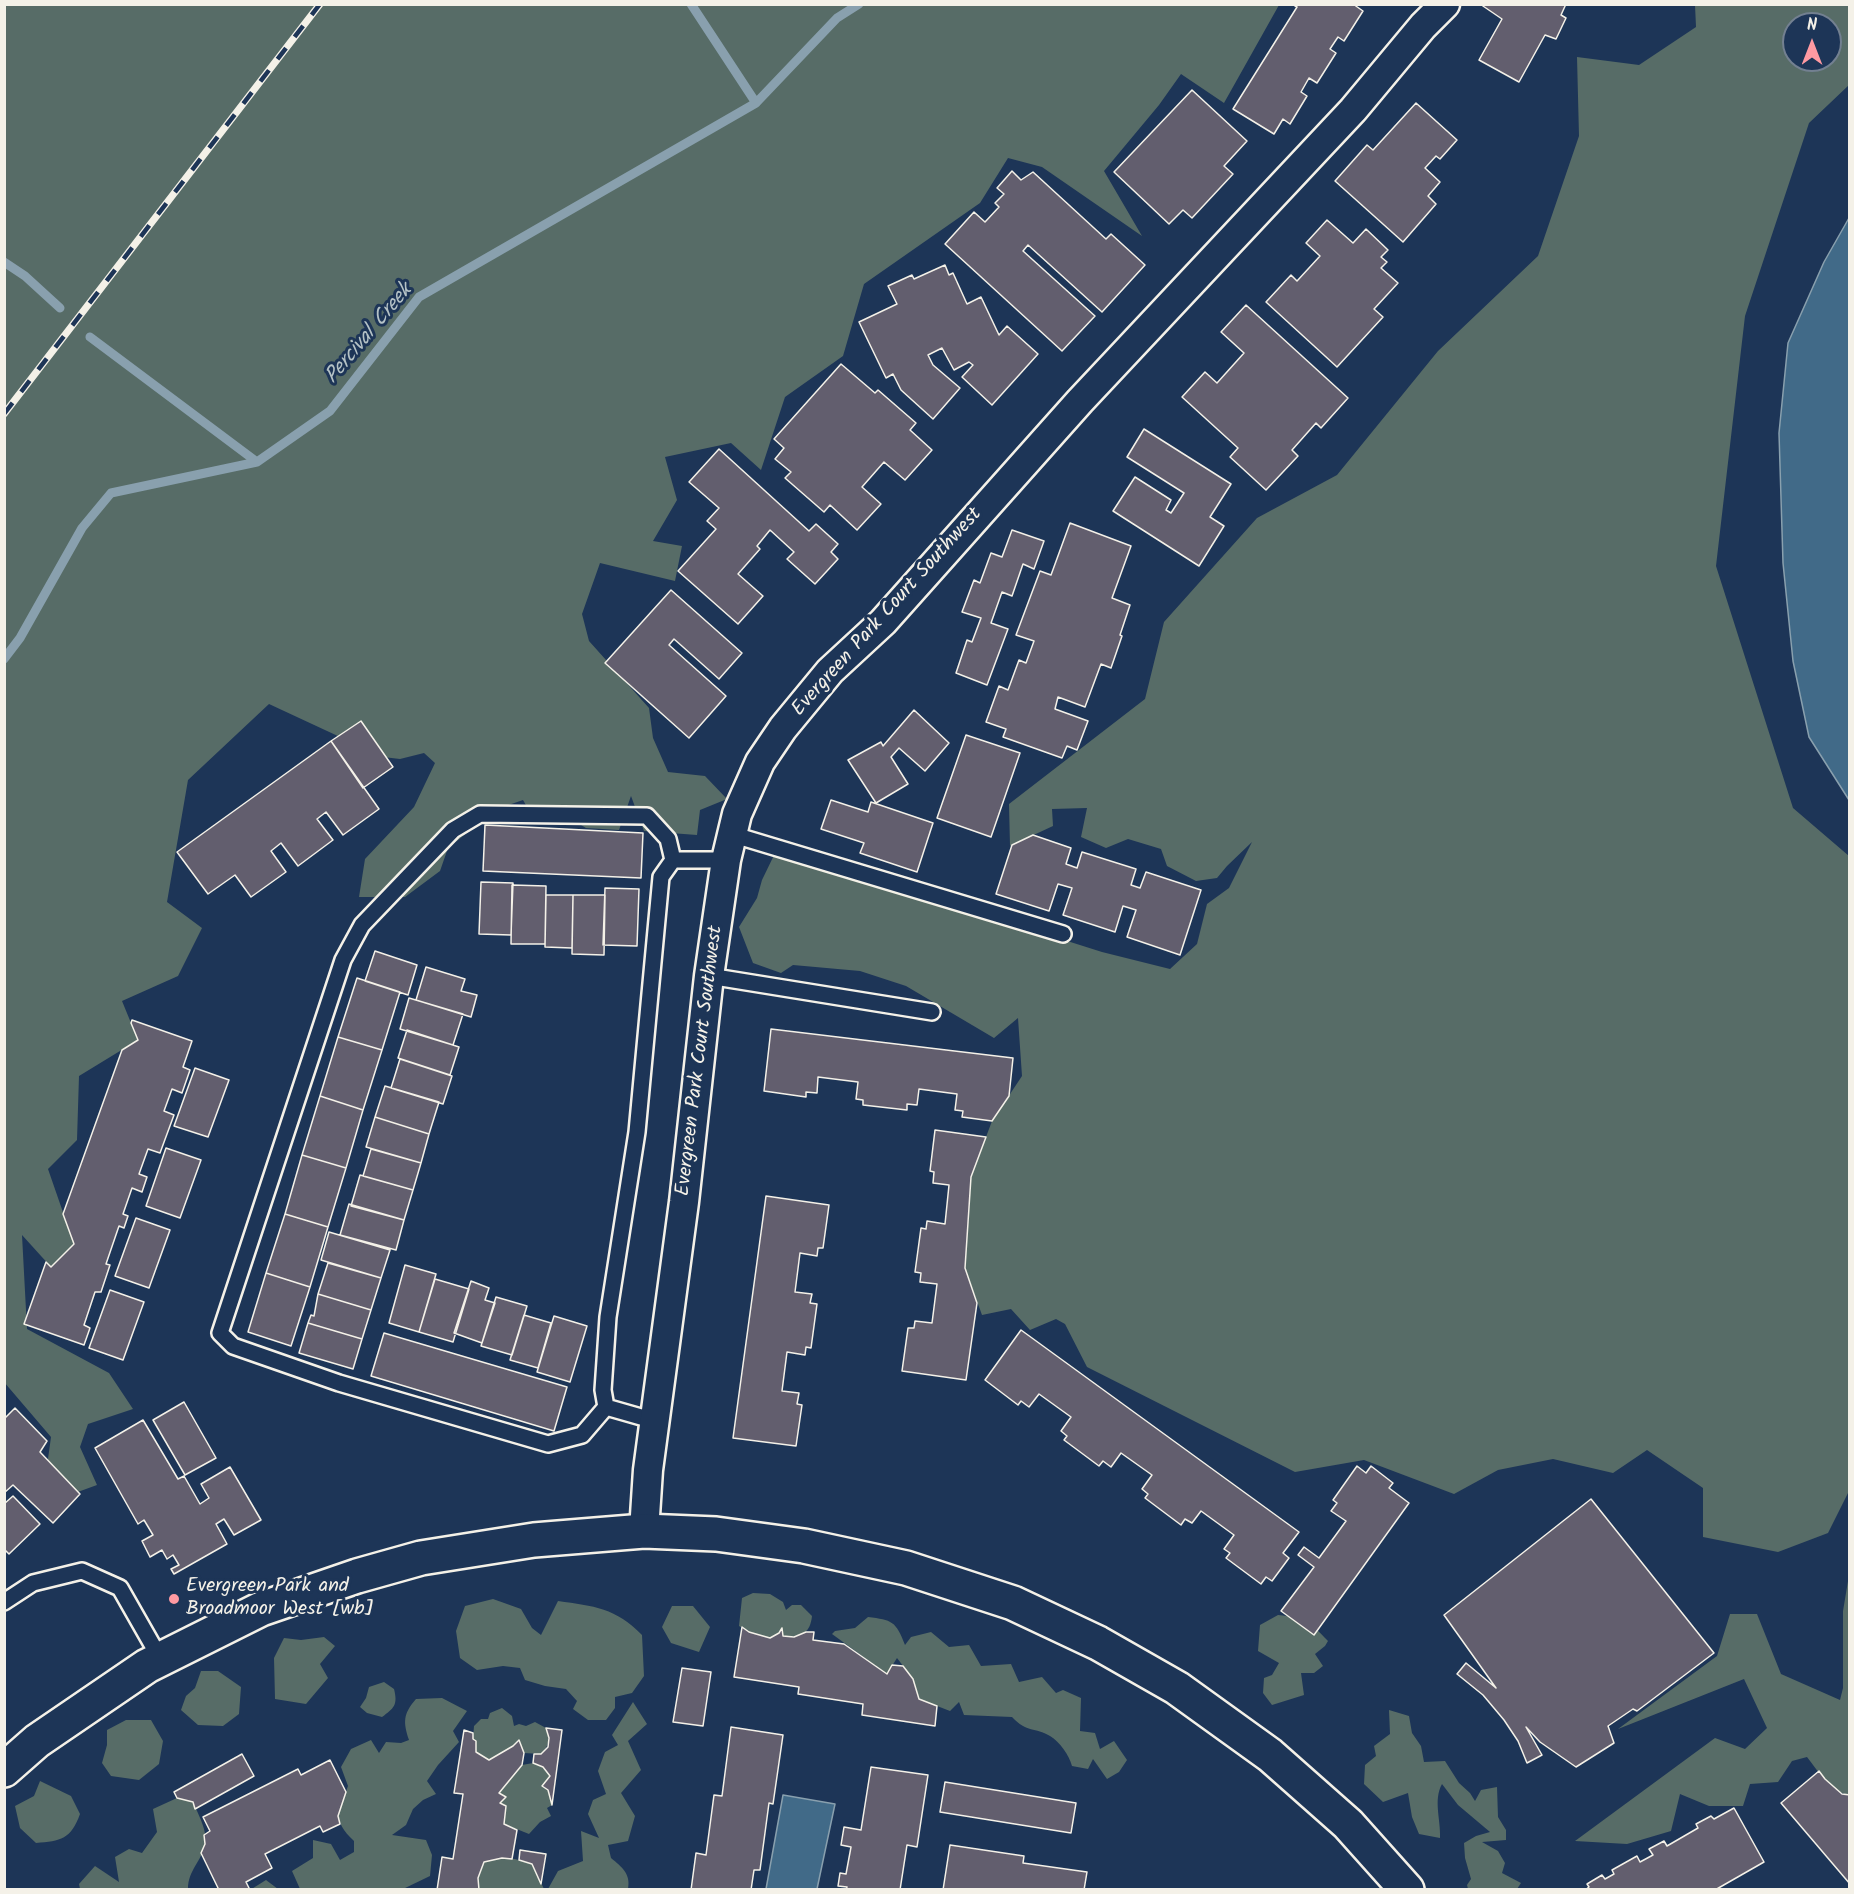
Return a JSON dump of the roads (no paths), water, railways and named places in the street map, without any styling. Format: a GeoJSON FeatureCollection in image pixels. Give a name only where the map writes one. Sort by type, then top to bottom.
{"type":"FeatureCollection","features":[{"type":"Feature","properties":{"kind":"street","name":"Evergreen Park Court Southwest"},"geometry":{"type":"LineString","coordinates":[[644,1531],[648,1470],[684,1202],[709,976],[728,847],[737,814],[760,762],[783,728],[830,671],[883,621],[1080,401],[1353,110],[1423,26],[1445,4]]}},
{"type":"Feature","properties":{"kind":"street"},"geometry":{"type":"LineString","coordinates":[[4,1770],[37,1741],[147,1666],[261,1609],[357,1576],[421,1558],[534,1540],[644,1531],[717,1534],[804,1546],[906,1568],[1013,1603],[1098,1643],[1177,1688],[1270,1755],[1348,1824],[1407,1890]]}},
{"type":"Feature","properties":{"kind":"lane"},"geometry":{"type":"LineString","coordinates":[[606,1407],[582,1435],[548,1444],[339,1383],[233,1346],[220,1333],[343,960],[362,925],[370,916],[453,830],[480,814],[647,816],[668,839],[673,860]]}},
{"type":"Feature","properties":{"kind":"lane"},"geometry":{"type":"LineString","coordinates":[[606,1407],[603,1390],[608,1317],[637,1132],[662,877],[673,860],[728,847],[1063,934]]}},
{"type":"Feature","properties":{"kind":"lane"},"geometry":{"type":"LineString","coordinates":[[709,976],[932,1012]]}},
{"type":"Feature","properties":{"kind":"lane"},"geometry":{"type":"LineString","coordinates":[[606,1407],[655,1421]]}},
{"type":"Feature","properties":{"kind":"lane"},"geometry":{"type":"LineString","coordinates":[[4,1602],[33,1583],[82,1571],[120,1588],[161,1660]]}},
{"type":"Feature","properties":{"kind":"water"},"geometry":{"type":"Polygon","coordinates":[[[1849,218],[1850,800],[1809,737],[1793,661],[1783,563],[1779,433],[1788,343],[1824,262],[1849,218]]]}},
{"type":"Feature","properties":{"kind":"water"},"geometry":{"type":"Polygon","coordinates":[[[783,1795],[835,1804],[817,1889],[766,1889],[783,1795]]]}},
{"type":"Feature","properties":{"kind":"waterway"},"geometry":{"type":"LineString","coordinates":[[691,4],[756,103]]}},
{"type":"Feature","properties":{"kind":"waterway","name":"Percival Creek"},"geometry":{"type":"LineString","coordinates":[[4,659],[20,638],[82,528],[111,493],[257,462],[330,411],[419,297],[756,103],[837,18],[859,4]]}},
{"type":"Feature","properties":{"kind":"waterway"},"geometry":{"type":"LineString","coordinates":[[4,262],[25,276],[60,308]]}},
{"type":"Feature","properties":{"kind":"waterway"},"geometry":{"type":"LineString","coordinates":[[90,337],[257,462]]}},
{"type":"Feature","properties":{"kind":"railway"},"geometry":{"type":"LineString","coordinates":[[4,414],[320,4]]}},
{"type":"Feature","properties":{"kind":"place","name":"Evergreen Park and Broadmoor West [wb]"},"geometry":{"type":"Point","coordinates":[174,1599]}}]}
